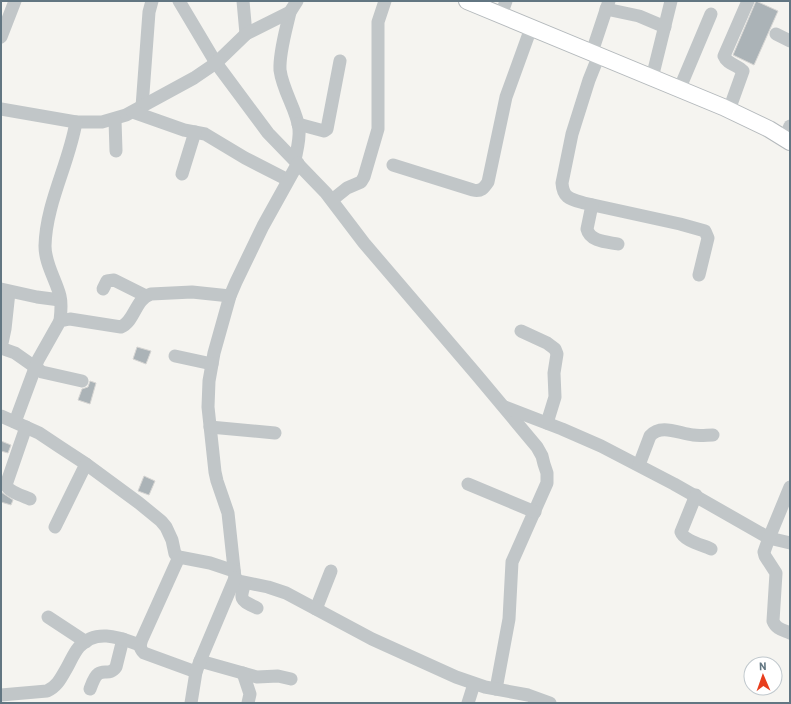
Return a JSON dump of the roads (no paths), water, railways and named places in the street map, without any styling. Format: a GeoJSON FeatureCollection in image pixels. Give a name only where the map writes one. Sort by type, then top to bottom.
{"type":"FeatureCollection","features":[{"type":"Feature","properties":{"kind":"main road"},"geometry":{"type":"LineString","coordinates":[[467,1],[504,8],[531,28],[596,54],[788,136]]}},
{"type":"Feature","properties":{"kind":"street"},"geometry":{"type":"LineString","coordinates":[[1,37],[15,1]]}},
{"type":"Feature","properties":{"kind":"street"},"geometry":{"type":"LineString","coordinates":[[138,109],[149,12],[152,1]]}},
{"type":"Feature","properties":{"kind":"street"},"geometry":{"type":"LineString","coordinates":[[179,1],[216,63],[268,133],[297,161],[332,200],[364,243],[504,406],[542,456],[547,473],[547,483],[512,562],[509,619],[496,689]]}},
{"type":"Feature","properties":{"kind":"street"},"geometry":{"type":"LineString","coordinates":[[243,1],[246,34]]}},
{"type":"Feature","properties":{"kind":"street"},"geometry":{"type":"LineString","coordinates":[[332,200],[347,188],[361,182],[364,177],[377,135],[379,112],[378,22],[385,1]]}},
{"type":"Feature","properties":{"kind":"street"},"geometry":{"type":"LineString","coordinates":[[652,78],[671,1]]}},
{"type":"Feature","properties":{"kind":"street"},"geometry":{"type":"LineString","coordinates":[[729,110],[743,71],[725,60],[724,56],[748,1]]}},
{"type":"Feature","properties":{"kind":"street"},"geometry":{"type":"LineString","coordinates":[[665,27],[607,5],[589,80],[572,134],[562,183],[562,190],[569,199],[705,231],[708,238],[699,275]]}},
{"type":"Feature","properties":{"kind":"street"},"geometry":{"type":"LineString","coordinates":[[1,109],[76,122],[102,122],[115,120],[194,78],[216,63],[246,34],[293,6]]}},
{"type":"Feature","properties":{"kind":"street"},"geometry":{"type":"LineString","coordinates":[[257,608],[244,602],[241,596],[229,518],[217,481],[210,427],[208,392],[212,364],[230,296],[260,232],[297,161],[299,138],[298,124],[284,88],[280,69],[293,6]]}},
{"type":"Feature","properties":{"kind":"street"},"geometry":{"type":"LineString","coordinates":[[679,90],[712,14]]}},
{"type":"Feature","properties":{"kind":"street"},"geometry":{"type":"LineString","coordinates":[[393,166],[473,190],[481,190],[485,187],[488,182],[506,97],[517,62],[531,28]]}},
{"type":"Feature","properties":{"kind":"street"},"geometry":{"type":"LineString","coordinates":[[776,34],[790,41]]}},
{"type":"Feature","properties":{"kind":"street"},"geometry":{"type":"LineString","coordinates":[[298,124],[320,131],[327,129],[340,61]]}},
{"type":"Feature","properties":{"kind":"street"},"geometry":{"type":"LineString","coordinates":[[138,109],[184,130],[210,136],[234,152],[288,180]]}},
{"type":"Feature","properties":{"kind":"street"},"geometry":{"type":"LineString","coordinates":[[115,120],[116,150]]}},
{"type":"Feature","properties":{"kind":"street"},"geometry":{"type":"LineString","coordinates":[[30,500],[7,488],[6,485],[36,366],[60,320],[60,300],[47,260],[45,247],[57,185],[72,145],[76,122]]}},
{"type":"Feature","properties":{"kind":"street"},"geometry":{"type":"LineString","coordinates":[[182,174],[194,132]]}},
{"type":"Feature","properties":{"kind":"street"},"geometry":{"type":"LineString","coordinates":[[592,205],[587,229],[588,233],[596,239],[618,244]]}},
{"type":"Feature","properties":{"kind":"street"},"geometry":{"type":"LineString","coordinates":[[103,289],[107,281],[114,280],[146,296]]}},
{"type":"Feature","properties":{"kind":"street"},"geometry":{"type":"LineString","coordinates":[[60,300],[5,290],[5,330],[1,348],[15,353],[46,374],[82,381]]}},
{"type":"Feature","properties":{"kind":"street"},"geometry":{"type":"LineString","coordinates":[[60,320],[70,319],[121,327],[128,322],[139,303],[146,296],[158,293],[192,292],[230,296]]}},
{"type":"Feature","properties":{"kind":"street"},"geometry":{"type":"LineString","coordinates":[[521,331],[547,342],[555,349],[557,354],[554,373],[555,397],[547,423]]}},
{"type":"Feature","properties":{"kind":"street"},"geometry":{"type":"LineString","coordinates":[[175,356],[212,364]]}},
{"type":"Feature","properties":{"kind":"street"},"geometry":{"type":"LineString","coordinates":[[504,406],[601,446],[696,496],[768,538],[790,543]]}},
{"type":"Feature","properties":{"kind":"street"},"geometry":{"type":"LineString","coordinates":[[1,417],[38,433],[86,464],[161,521],[169,533],[175,554],[179,557],[210,563],[238,577],[278,590],[372,639],[456,677],[474,684],[528,695],[550,703]]}},
{"type":"Feature","properties":{"kind":"street"},"geometry":{"type":"LineString","coordinates":[[210,427],[275,433]]}},
{"type":"Feature","properties":{"kind":"street"},"geometry":{"type":"LineString","coordinates":[[639,465],[650,436],[653,433],[668,430],[693,435],[713,435]]}},
{"type":"Feature","properties":{"kind":"street"},"geometry":{"type":"LineString","coordinates":[[55,527],[86,464]]}},
{"type":"Feature","properties":{"kind":"street"},"geometry":{"type":"LineString","coordinates":[[468,484],[535,512]]}},
{"type":"Feature","properties":{"kind":"street"},"geometry":{"type":"LineString","coordinates":[[790,487],[768,538],[764,552],[765,556],[775,570],[777,578],[773,621],[774,626],[790,632]]}},
{"type":"Feature","properties":{"kind":"street"},"geometry":{"type":"LineString","coordinates":[[696,496],[681,532],[687,539],[711,549]]}},
{"type":"Feature","properties":{"kind":"street"},"geometry":{"type":"LineString","coordinates":[[179,557],[142,639],[140,649],[144,653],[198,667],[243,673],[257,677],[278,676],[292,678]]}},
{"type":"Feature","properties":{"kind":"street"},"geometry":{"type":"LineString","coordinates":[[316,609],[331,571]]}},
{"type":"Feature","properties":{"kind":"street"},"geometry":{"type":"LineString","coordinates":[[191,703],[198,667],[238,577]]}},
{"type":"Feature","properties":{"kind":"street"},"geometry":{"type":"LineString","coordinates":[[48,617],[86,642]]}},
{"type":"Feature","properties":{"kind":"street"},"geometry":{"type":"LineString","coordinates":[[8,697],[52,689],[60,681],[75,652],[86,642],[104,636],[112,636],[140,645]]}},
{"type":"Feature","properties":{"kind":"street"},"geometry":{"type":"LineString","coordinates":[[90,689],[97,674],[114,670],[123,639]]}},
{"type":"Feature","properties":{"kind":"street"},"geometry":{"type":"LineString","coordinates":[[243,673],[250,694],[248,703]]}},
{"type":"Feature","properties":{"kind":"street"},"geometry":{"type":"LineString","coordinates":[[468,703],[474,684]]}}]}
